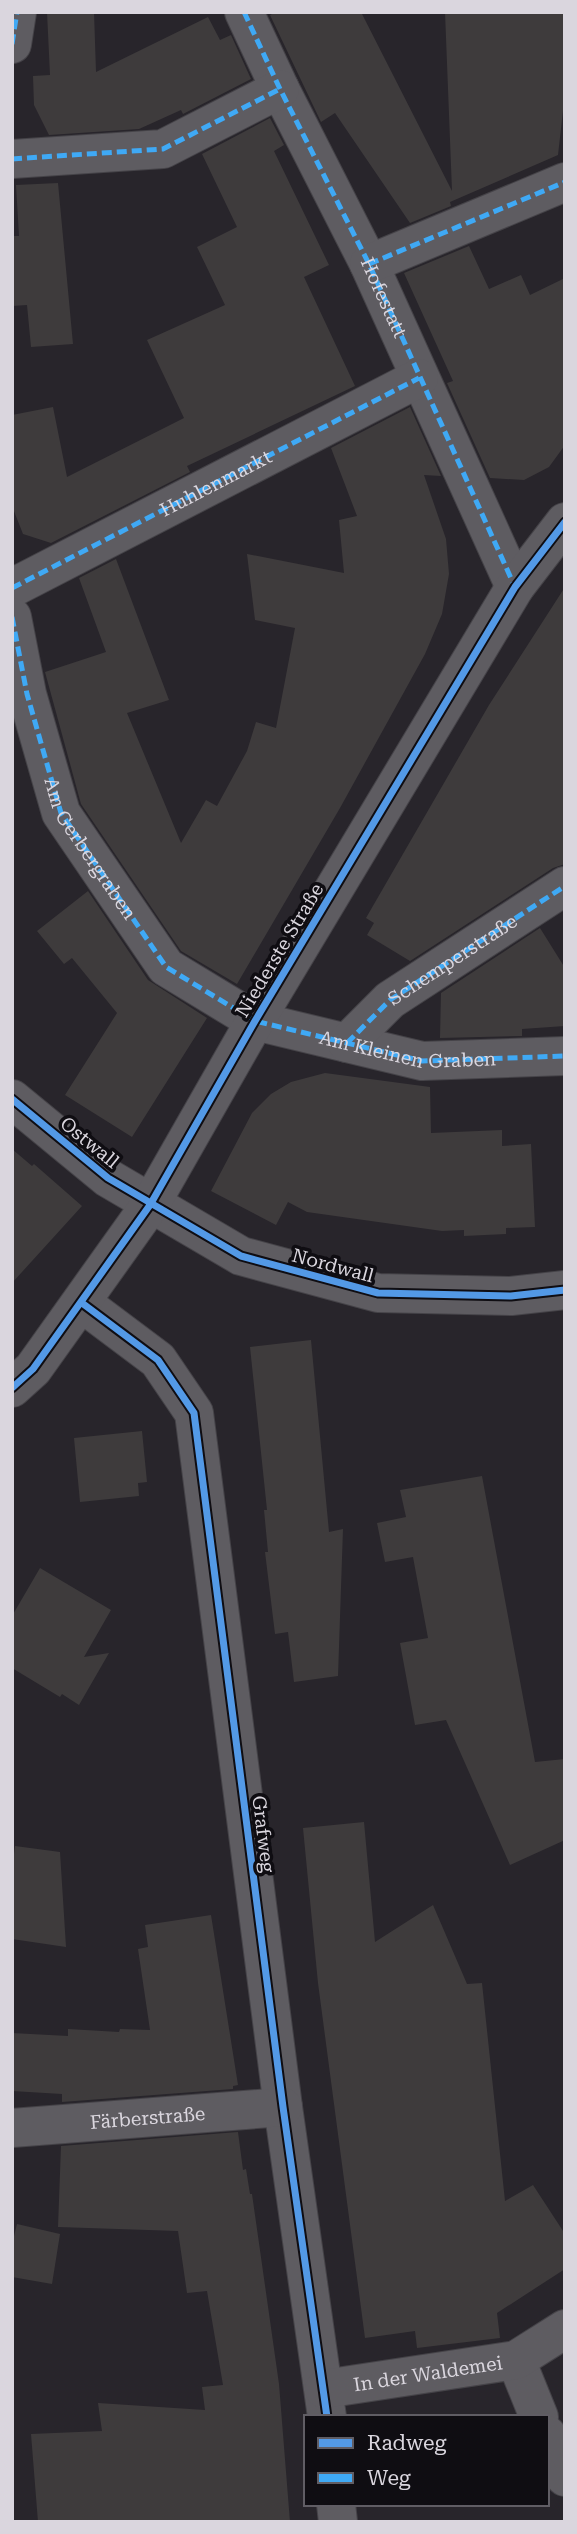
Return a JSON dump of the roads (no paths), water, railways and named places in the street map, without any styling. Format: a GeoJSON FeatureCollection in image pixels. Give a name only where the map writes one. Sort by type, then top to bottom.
{"type":"FeatureCollection","features":[{"type":"Feature","properties":{"kind":"street"},"geometry":{"type":"LineString","coordinates":[[12,44],[17,12]]}},
{"type":"Feature","properties":{"kind":"street","name":"Hofestatt"},"geometry":{"type":"LineString","coordinates":[[244,12],[369,264],[515,587]]}},
{"type":"Feature","properties":{"kind":"street"},"geometry":{"type":"LineString","coordinates":[[12,159],[163,149],[280,89]]}},
{"type":"Feature","properties":{"kind":"street"},"geometry":{"type":"LineString","coordinates":[[369,264],[565,182]]}},
{"type":"Feature","properties":{"kind":"street","name":"Huhlenmarkt"},"geometry":{"type":"LineString","coordinates":[[12,588],[419,378]]}},
{"type":"Feature","properties":{"kind":"street","name":"Niederste Straße"},"geometry":{"type":"LineString","coordinates":[[12,1388],[33,1369],[150,1205],[254,1021],[515,587],[565,522]]}},
{"type":"Feature","properties":{"kind":"street","name":"Am Gerbergraben"},"geometry":{"type":"LineString","coordinates":[[12,617],[27,694],[61,813],[166,967],[254,1021]]}},
{"type":"Feature","properties":{"kind":"street","name":"Schemperstraße"},"geometry":{"type":"LineString","coordinates":[[347,1043],[390,1000],[565,886]]}},
{"type":"Feature","properties":{"kind":"street","name":"Am Kleinen Graben"},"geometry":{"type":"LineString","coordinates":[[254,1021],[422,1061],[565,1056]]}},
{"type":"Feature","properties":{"kind":"street","name":"Ostwall"},"geometry":{"type":"LineString","coordinates":[[12,1099],[108,1178],[150,1205]]}},
{"type":"Feature","properties":{"kind":"street","name":"Nordwall"},"geometry":{"type":"LineString","coordinates":[[150,1205],[241,1256],[378,1293],[511,1296],[565,1290]]}},
{"type":"Feature","properties":{"kind":"street","name":"Grafweg"},"geometry":{"type":"LineString","coordinates":[[82,1303],[158,1360],[194,1413],[283,2108],[325,2403]]}},
{"type":"Feature","properties":{"kind":"street","name":"Färberstraße"},"geometry":{"type":"LineString","coordinates":[[12,2128],[283,2108]]}},
{"type":"Feature","properties":{"kind":"street","name":"In der Waldemei"},"geometry":{"type":"LineString","coordinates":[[325,2403],[516,2360],[565,2329]]}},
{"type":"Feature","properties":{"kind":"street"},"geometry":{"type":"LineString","coordinates":[[516,2360],[539,2415]]}},
{"type":"Feature","properties":{"kind":"street"},"geometry":{"type":"LineString","coordinates":[[549,2440],[565,2477]]}}]}
